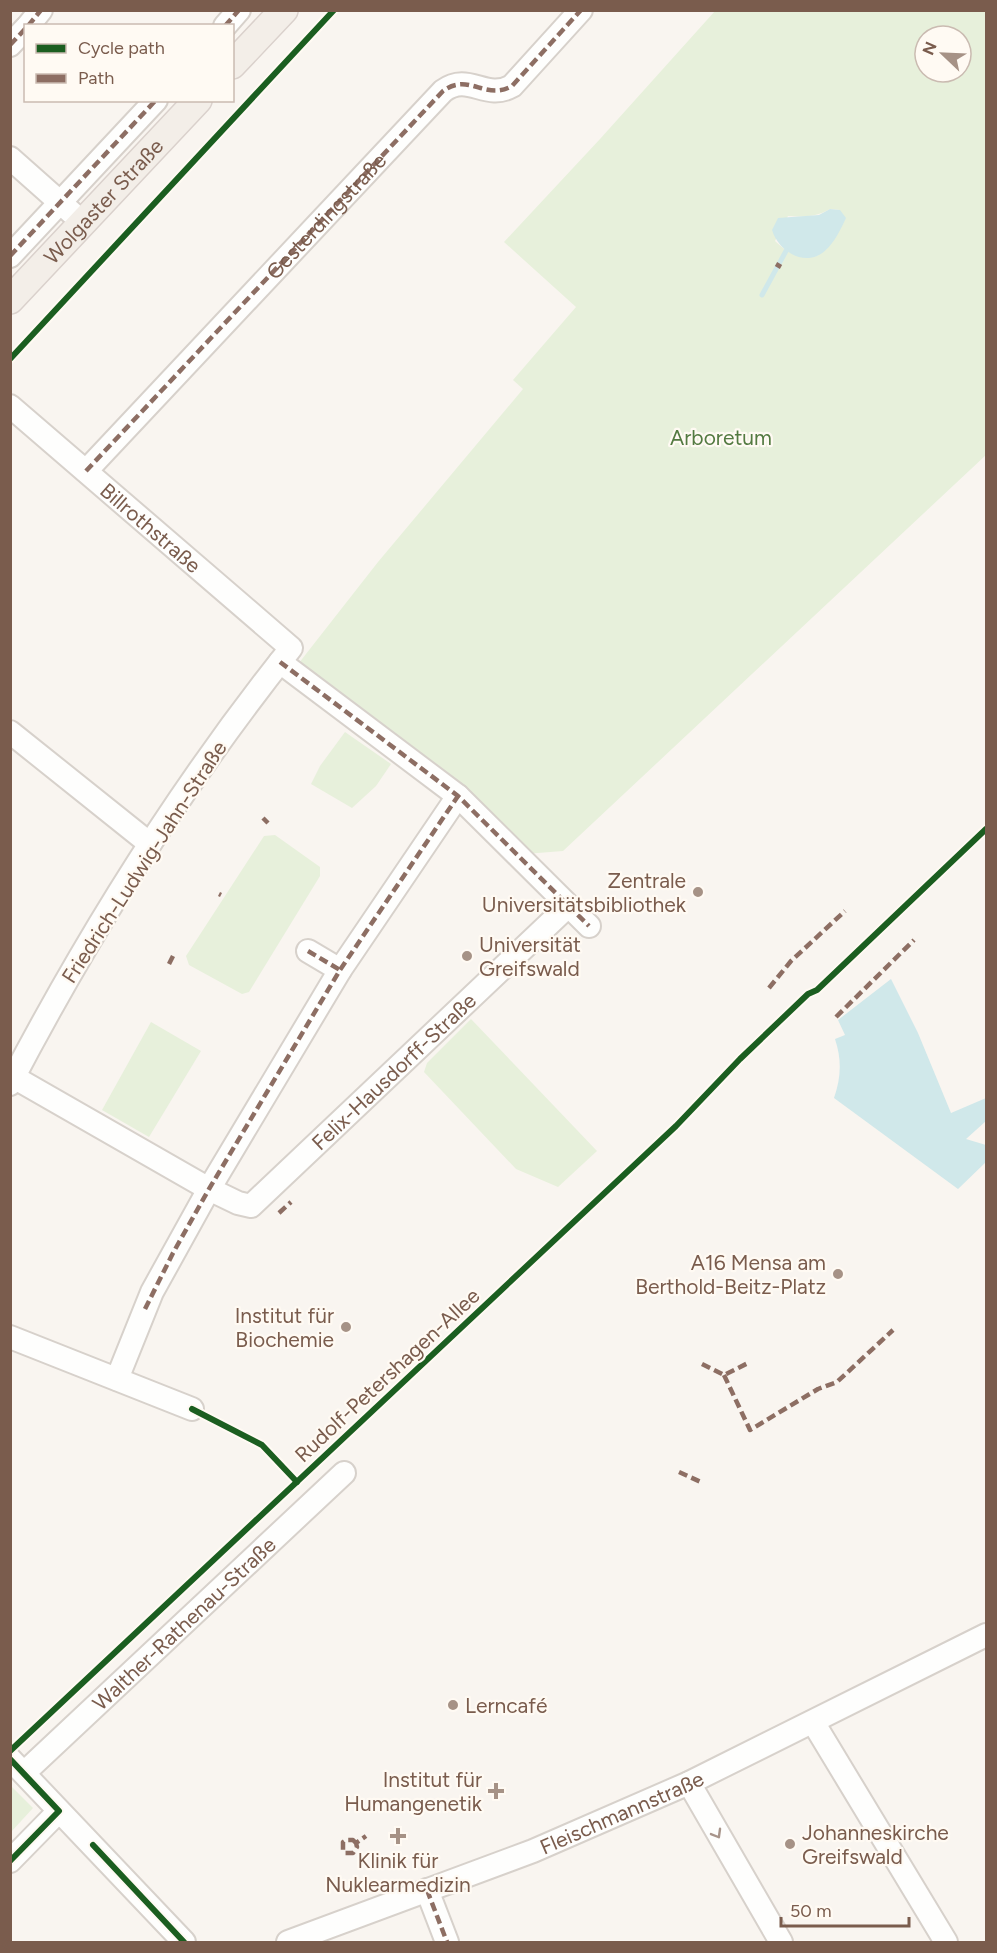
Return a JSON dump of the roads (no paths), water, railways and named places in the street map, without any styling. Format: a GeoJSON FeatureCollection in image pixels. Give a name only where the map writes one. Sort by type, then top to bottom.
{"type":"FeatureCollection","features":[{"type":"Feature","properties":{"kind":"main road"},"geometry":{"type":"LineString","coordinates":[[234,63],[284,10]]}},
{"type":"Feature","properties":{"kind":"main road","name":"Wolgaster Straße"},"geometry":{"type":"LineString","coordinates":[[10,300],[196,102]]}},
{"type":"Feature","properties":{"kind":"street"},"geometry":{"type":"LineString","coordinates":[[29,24],[41,10]]}},
{"type":"Feature","properties":{"kind":"street"},"geometry":{"type":"LineString","coordinates":[[227,24],[239,10]]}},
{"type":"Feature","properties":{"kind":"street","name":"Gesterdingstraße"},"geometry":{"type":"LineString","coordinates":[[86,471],[442,91],[456,84],[466,84],[487,91],[506,90],[581,10]]}},
{"type":"Feature","properties":{"kind":"street"},"geometry":{"type":"LineString","coordinates":[[10,45],[24,30]]}},
{"type":"Feature","properties":{"kind":"street","name":"Wolgaster Straße"},"geometry":{"type":"LineString","coordinates":[[10,256],[154,102]]}},
{"type":"Feature","properties":{"kind":"street"},"geometry":{"type":"LineString","coordinates":[[10,158],[82,222]]}},
{"type":"Feature","properties":{"kind":"street","name":"Billrothstraße"},"geometry":{"type":"LineString","coordinates":[[10,406],[86,471],[286,655]]}},
{"type":"Feature","properties":{"kind":"street"},"geometry":{"type":"LineString","coordinates":[[286,655],[458,796],[589,926]]}},
{"type":"Feature","properties":{"kind":"street","name":"Friedrich-Ludwig-Jahn-Straße"},"geometry":{"type":"LineString","coordinates":[[12,1079],[68,979],[150,844],[254,694],[286,655]]}},
{"type":"Feature","properties":{"kind":"street"},"geometry":{"type":"LineString","coordinates":[[10,732],[150,844]]}},
{"type":"Feature","properties":{"kind":"street"},"geometry":{"type":"LineString","coordinates":[[117,1379],[152,1292],[209,1189],[340,970],[458,796]]}},
{"type":"Feature","properties":{"kind":"street","name":"Felix-Hausdorff-Straße"},"geometry":{"type":"LineString","coordinates":[[12,1079],[209,1189],[238,1203],[251,1206],[568,906]]}},
{"type":"Feature","properties":{"kind":"street"},"geometry":{"type":"LineString","coordinates":[[309,951],[340,970]]}},
{"type":"Feature","properties":{"kind":"street"},"geometry":{"type":"LineString","coordinates":[[10,1337],[192,1409]]}},
{"type":"Feature","properties":{"kind":"street","name":"Walther-Rathenau-Straße"},"geometry":{"type":"LineString","coordinates":[[184,1942],[17,1766],[344,1473]]}},
{"type":"Feature","properties":{"kind":"street","name":"Fleischmannstraße"},"geometry":{"type":"LineString","coordinates":[[288,1942],[533,1851],[689,1783],[987,1635]]}},
{"type":"Feature","properties":{"kind":"street"},"geometry":{"type":"LineString","coordinates":[[813,1722],[946,1942]]}},
{"type":"Feature","properties":{"kind":"street"},"geometry":{"type":"LineString","coordinates":[[689,1783],[781,1942]]}},
{"type":"Feature","properties":{"kind":"street"},"geometry":{"type":"LineString","coordinates":[[10,1861],[59,1810]]}},
{"type":"Feature","properties":{"kind":"street"},"geometry":{"type":"LineString","coordinates":[[427,1890],[447,1942]]}},
{"type":"Feature","properties":{"kind":"water"},"geometry":{"type":"Polygon","coordinates":[[[830,209],[840,210],[846,218],[831,245],[817,256],[802,258],[795,256],[783,248],[772,230],[778,218],[819,215],[830,209]]]}},
{"type":"Feature","properties":{"kind":"water"},"geometry":{"type":"Polygon","coordinates":[[[891,979],[918,1033],[951,1113],[986,1098],[986,1121],[966,1139],[986,1145],[986,1162],[958,1189],[834,1098],[840,1069],[835,1039],[845,1035],[838,1020],[891,979]]]}},
{"type":"Feature","properties":{"kind":"waterway"},"geometry":{"type":"LineString","coordinates":[[762,295],[786,251]]}},
{"type":"Feature","properties":{"kind":"place","name":"Zentrale Universitätsbibliothek"},"geometry":{"type":"Point","coordinates":[698,892]}},
{"type":"Feature","properties":{"kind":"place","name":"Universität Greifswald"},"geometry":{"type":"Point","coordinates":[467,956]}},
{"type":"Feature","properties":{"kind":"place","name":"A16 Mensa am Berthold-Beitz-Platz"},"geometry":{"type":"Point","coordinates":[838,1274]}},
{"type":"Feature","properties":{"kind":"place","name":"Institut für Biochemie"},"geometry":{"type":"Point","coordinates":[346,1327]}},
{"type":"Feature","properties":{"kind":"place","name":"Lerncafé"},"geometry":{"type":"Point","coordinates":[453,1705]}},
{"type":"Feature","properties":{"kind":"place","name":"Institut für Humangenetik"},"geometry":{"type":"Point","coordinates":[496,1791]}},
{"type":"Feature","properties":{"kind":"place","name":"Klinik für Nuklearmedizin"},"geometry":{"type":"Point","coordinates":[398,1836]}},
{"type":"Feature","properties":{"kind":"place","name":"Johanneskirche Greifswald"},"geometry":{"type":"Point","coordinates":[790,1844]}},
{"type":"Feature","properties":{"kind":"park label","name":"Arboretum"},"geometry":{"type":"Point","coordinates":[721,437]}}]}
